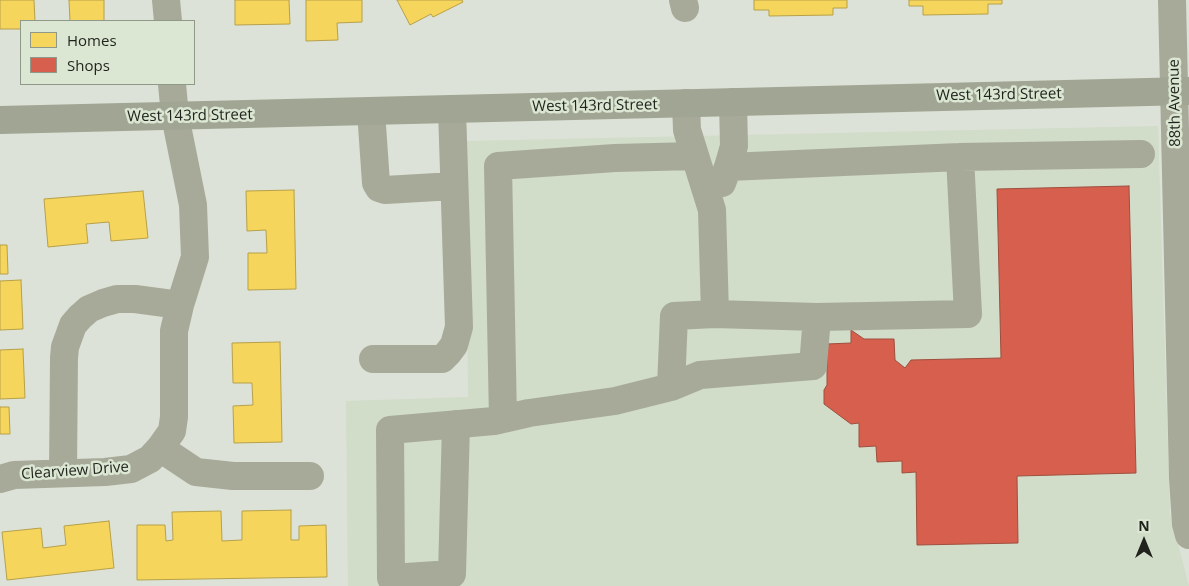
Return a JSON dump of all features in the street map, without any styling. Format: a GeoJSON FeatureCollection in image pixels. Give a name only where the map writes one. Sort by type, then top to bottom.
{"type":"FeatureCollection","features":[{"type":"Feature","properties":{"kind":"main road","name":"West 143rd Street"},"geometry":{"type":"LineString","coordinates":[[0,120],[1182,91]]}},
{"type":"Feature","properties":{"kind":"street"},"geometry":{"type":"LineString","coordinates":[[166,0],[168,20]]}},
{"type":"Feature","properties":{"kind":"street","name":"88th Avenue"},"geometry":{"type":"LineString","coordinates":[[1172,0],[1182,91],[1183,478],[1186,524],[1189,535]]}},
{"type":"Feature","properties":{"kind":"street","name":"Clearview Drive"},"geometry":{"type":"LineString","coordinates":[[0,479],[14,475],[105,472],[131,469],[150,459],[172,431],[174,417],[174,331],[195,257],[193,205],[174,116],[172,85]]}},
{"type":"Feature","properties":{"kind":"street"},"geometry":{"type":"LineString","coordinates":[[712,210],[734,146],[733,102]]}},
{"type":"Feature","properties":{"kind":"street"},"geometry":{"type":"LineString","coordinates":[[686,103],[687,130],[712,210],[715,314]]}},
{"type":"Feature","properties":{"kind":"street"},"geometry":{"type":"LineString","coordinates":[[373,359],[442,359],[454,345],[459,327],[452,109]]}},
{"type":"Feature","properties":{"kind":"street"},"geometry":{"type":"LineString","coordinates":[[371,111],[376,183],[379,188],[385,190],[454,186]]}},
{"type":"Feature","properties":{"kind":"street"},"geometry":{"type":"LineString","coordinates":[[728,167],[960,157],[1141,154]]}},
{"type":"Feature","properties":{"kind":"street"},"geometry":{"type":"LineString","coordinates":[[503,419],[498,166],[615,158],[695,156]]}},
{"type":"Feature","properties":{"kind":"street"},"geometry":{"type":"LineString","coordinates":[[671,387],[674,316],[715,314],[817,317],[968,314],[960,157]]}},
{"type":"Feature","properties":{"kind":"street"},"geometry":{"type":"LineString","coordinates":[[64,473],[64,358],[65,347],[74,325],[89,309],[117,299],[136,298],[180,305]]}},
{"type":"Feature","properties":{"kind":"street"},"geometry":{"type":"LineString","coordinates":[[456,424],[452,574],[391,578],[390,430],[503,419],[529,413],[615,401],[671,387],[700,375],[813,366],[817,317]]}},
{"type":"Feature","properties":{"kind":"street"},"geometry":{"type":"LineString","coordinates":[[160,448],[196,472],[233,476],[310,476]]}},
{"type":"Feature","properties":{"kind":"shaded area"},"geometry":{"type":"Polygon","coordinates":[[[1158,126],[1170,513],[1189,586],[348,586],[346,401],[468,397],[466,141],[1158,126]]]}},
{"type":"Feature","properties":{"kind":"building: Homes"},"geometry":{"type":"Polygon","coordinates":[[[0,0],[34,0],[35,20],[20,20],[20,29],[0,29],[0,0]]]}},
{"type":"Feature","properties":{"kind":"building: Homes"},"geometry":{"type":"Polygon","coordinates":[[[69,0],[104,0],[104,20],[70,20],[69,0]]]}},
{"type":"Feature","properties":{"kind":"building: Homes"},"geometry":{"type":"Polygon","coordinates":[[[235,0],[289,0],[290,24],[235,25],[235,0]]]}},
{"type":"Feature","properties":{"kind":"building: Homes"},"geometry":{"type":"Polygon","coordinates":[[[306,0],[362,0],[362,22],[337,23],[338,40],[306,41],[306,0]]]}},
{"type":"Feature","properties":{"kind":"building: Homes"},"geometry":{"type":"Polygon","coordinates":[[[397,0],[462,0],[463,2],[433,17],[431,14],[410,25],[397,0]]]}},
{"type":"Feature","properties":{"kind":"building: Homes"},"geometry":{"type":"Polygon","coordinates":[[[754,0],[847,0],[847,8],[833,8],[833,15],[769,16],[769,10],[754,10],[754,0]]]}},
{"type":"Feature","properties":{"kind":"building: Homes"},"geometry":{"type":"Polygon","coordinates":[[[909,0],[1002,0],[1002,4],[988,4],[988,14],[923,15],[923,6],[909,6],[909,0]]]}},
{"type":"Feature","properties":{"kind":"building: Homes"},"geometry":{"type":"Polygon","coordinates":[[[294,190],[296,289],[248,290],[248,253],[267,253],[266,230],[247,231],[246,191],[294,190]]]}},
{"type":"Feature","properties":{"kind":"building: Homes"},"geometry":{"type":"Polygon","coordinates":[[[143,191],[148,238],[111,241],[109,222],[86,224],[88,243],[48,247],[44,199],[143,191]]]}},
{"type":"Feature","properties":{"kind":"building: Homes"},"geometry":{"type":"Polygon","coordinates":[[[0,245],[7,245],[8,274],[0,274],[0,245]]]}},
{"type":"Feature","properties":{"kind":"building: Homes"},"geometry":{"type":"Polygon","coordinates":[[[21,280],[23,329],[0,330],[0,281],[21,280]]]}},
{"type":"Feature","properties":{"kind":"building: Homes"},"geometry":{"type":"Polygon","coordinates":[[[280,342],[282,442],[234,443],[233,406],[253,405],[252,383],[233,383],[232,343],[280,342]]]}},
{"type":"Feature","properties":{"kind":"building: Homes"},"geometry":{"type":"Polygon","coordinates":[[[23,349],[25,398],[0,399],[0,350],[23,349]]]}},
{"type":"Feature","properties":{"kind":"building: Homes"},"geometry":{"type":"Polygon","coordinates":[[[0,407],[9,407],[10,434],[0,434],[0,407]]]}},
{"type":"Feature","properties":{"kind":"building: Homes"},"geometry":{"type":"Polygon","coordinates":[[[291,510],[291,540],[299,540],[299,526],[326,525],[327,577],[137,580],[137,525],[165,525],[166,541],[173,540],[172,512],[221,511],[222,541],[242,540],[242,511],[291,510]]]}},
{"type":"Feature","properties":{"kind":"building: Homes"},"geometry":{"type":"Polygon","coordinates":[[[109,521],[114,568],[7,580],[2,532],[41,528],[43,548],[66,545],[64,526],[109,521]]]}},
{"type":"Feature","properties":{"kind":"building: Shops"},"geometry":{"type":"Polygon","coordinates":[[[1129,186],[1136,473],[1017,476],[1018,543],[917,545],[916,472],[902,473],[902,461],[877,462],[876,446],[859,447],[859,423],[851,424],[824,404],[824,390],[827,385],[827,344],[851,343],[851,330],[864,339],[894,339],[895,360],[905,368],[911,360],[1001,358],[997,189],[1129,186]]]}}]}
